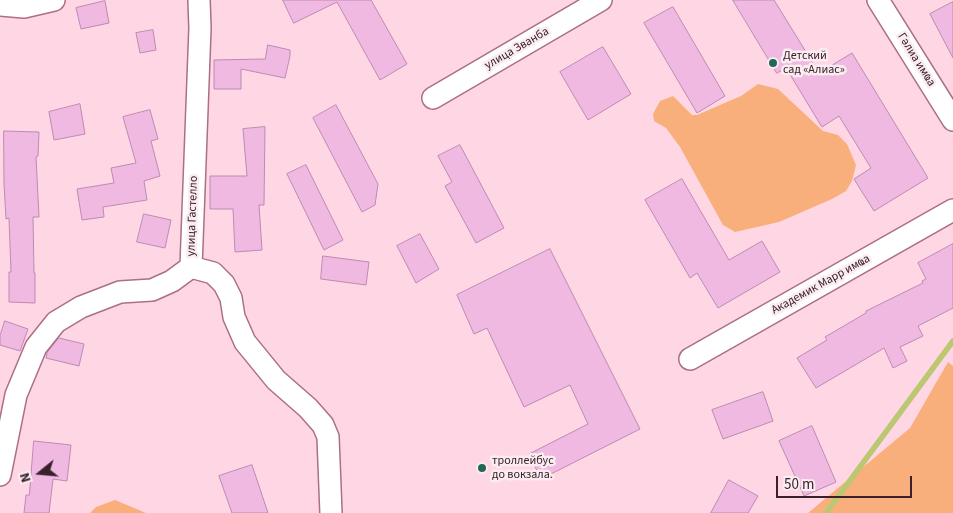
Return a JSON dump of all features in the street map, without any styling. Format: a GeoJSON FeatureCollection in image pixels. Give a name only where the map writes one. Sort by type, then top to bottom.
{"type":"FeatureCollection","features":[{"type":"Feature","properties":{"kind":"street"},"geometry":{"type":"LineString","coordinates":[[0,5],[24,7],[54,0]]}},
{"type":"Feature","properties":{"kind":"street","name":"улица Гастелло"},"geometry":{"type":"LineString","coordinates":[[0,475],[16,395],[36,347],[56,322],[81,307],[120,292],[152,290],[172,281],[191,267],[200,28],[199,0]]}},
{"type":"Feature","properties":{"kind":"street","name":"улица Званба"},"geometry":{"type":"LineString","coordinates":[[432,98],[601,0]]}},
{"type":"Feature","properties":{"kind":"street","name":"Гәлиа имҩа"},"geometry":{"type":"LineString","coordinates":[[878,0],[953,120]]}},
{"type":"Feature","properties":{"kind":"street","name":"Академик Марр имҩа"},"geometry":{"type":"LineString","coordinates":[[690,359],[953,210]]}},
{"type":"Feature","properties":{"kind":"street"},"geometry":{"type":"LineString","coordinates":[[191,267],[213,273],[224,284],[231,298],[234,317],[245,342],[276,380],[308,408],[323,425],[328,437],[330,513]]}},
{"type":"Feature","properties":{"kind":"shaded area"},"geometry":{"type":"Polygon","coordinates":[[[758,84],[778,89],[823,131],[838,135],[847,144],[856,165],[852,181],[846,191],[832,199],[779,222],[735,232],[723,225],[680,147],[666,128],[654,121],[653,114],[660,101],[673,96],[692,115],[697,115],[741,96],[758,84]]]}},
{"type":"Feature","properties":{"kind":"shaded area"},"geometry":{"type":"Polygon","coordinates":[[[948,362],[953,366],[953,513],[808,513],[910,428],[948,362]]]}},
{"type":"Feature","properties":{"kind":"shaded area"},"geometry":{"type":"Polygon","coordinates":[[[115,500],[146,513],[90,513],[96,507],[115,500]]]}},
{"type":"Feature","properties":{"kind":"building"},"geometry":{"type":"Polygon","coordinates":[[[283,0],[371,0],[407,64],[380,80],[337,2],[294,23],[283,0]]]}},
{"type":"Feature","properties":{"kind":"building"},"geometry":{"type":"Polygon","coordinates":[[[733,0],[774,0],[819,73],[852,53],[928,178],[874,211],[854,179],[871,168],[839,116],[822,127],[786,68],[777,73],[733,0]]]}},
{"type":"Feature","properties":{"kind":"building"},"geometry":{"type":"Polygon","coordinates":[[[105,1],[109,23],[81,29],[76,8],[105,1]]]}},
{"type":"Feature","properties":{"kind":"building"},"geometry":{"type":"Polygon","coordinates":[[[953,2],[953,58],[930,14],[953,2]]]}},
{"type":"Feature","properties":{"kind":"building"},"geometry":{"type":"Polygon","coordinates":[[[673,7],[725,96],[697,113],[644,23],[673,7]]]}},
{"type":"Feature","properties":{"kind":"building"},"geometry":{"type":"Polygon","coordinates":[[[153,30],[156,50],[140,53],[136,33],[153,30]]]}},
{"type":"Feature","properties":{"kind":"building"},"geometry":{"type":"Polygon","coordinates":[[[268,45],[290,50],[285,78],[241,69],[241,89],[214,89],[214,60],[265,59],[268,45]]]}},
{"type":"Feature","properties":{"kind":"building"},"geometry":{"type":"Polygon","coordinates":[[[603,47],[631,94],[588,120],[560,72],[603,47]]]}},
{"type":"Feature","properties":{"kind":"building"},"geometry":{"type":"Polygon","coordinates":[[[80,104],[85,134],[54,140],[49,112],[80,104]]]}},
{"type":"Feature","properties":{"kind":"building"},"geometry":{"type":"Polygon","coordinates":[[[336,105],[378,184],[375,205],[362,212],[313,118],[336,105]]]}},
{"type":"Feature","properties":{"kind":"building"},"geometry":{"type":"Polygon","coordinates":[[[150,110],[158,139],[151,141],[160,176],[144,181],[147,200],[103,207],[104,217],[82,220],[77,189],[114,183],[111,168],[136,163],[123,117],[150,110]]]}},
{"type":"Feature","properties":{"kind":"building"},"geometry":{"type":"Polygon","coordinates":[[[265,127],[264,205],[259,205],[262,250],[235,252],[233,209],[210,209],[210,176],[247,176],[243,129],[265,127]]]}},
{"type":"Feature","properties":{"kind":"building"},"geometry":{"type":"Polygon","coordinates":[[[4,131],[39,132],[38,156],[36,157],[39,217],[33,217],[35,303],[9,302],[9,272],[11,272],[9,218],[6,219],[4,183],[4,131]]]}},
{"type":"Feature","properties":{"kind":"building"},"geometry":{"type":"Polygon","coordinates":[[[460,145],[504,228],[476,243],[445,186],[452,182],[438,156],[460,145]]]}},
{"type":"Feature","properties":{"kind":"building"},"geometry":{"type":"Polygon","coordinates":[[[306,165],[343,240],[324,250],[287,174],[306,165]]]}},
{"type":"Feature","properties":{"kind":"building"},"geometry":{"type":"Polygon","coordinates":[[[682,179],[729,260],[762,241],[780,272],[718,308],[697,273],[690,278],[645,200],[682,179]]]}},
{"type":"Feature","properties":{"kind":"building"},"geometry":{"type":"Polygon","coordinates":[[[144,214],[171,220],[165,248],[137,242],[144,214]]]}},
{"type":"Feature","properties":{"kind":"building"},"geometry":{"type":"Polygon","coordinates":[[[420,234],[439,269],[416,283],[397,246],[420,234]]]}},
{"type":"Feature","properties":{"kind":"building"},"geometry":{"type":"Polygon","coordinates":[[[953,244],[953,308],[918,326],[923,336],[900,347],[907,361],[893,368],[884,348],[816,388],[797,358],[827,340],[825,337],[866,313],[866,311],[923,283],[922,281],[926,279],[918,263],[953,244]]]}},
{"type":"Feature","properties":{"kind":"building"},"geometry":{"type":"Polygon","coordinates":[[[550,249],[640,429],[541,479],[529,454],[588,424],[570,385],[524,407],[487,328],[474,334],[457,295],[550,249]]]}},
{"type":"Feature","properties":{"kind":"building"},"geometry":{"type":"Polygon","coordinates":[[[323,256],[369,262],[366,285],[321,279],[323,256]]]}},
{"type":"Feature","properties":{"kind":"building"},"geometry":{"type":"Polygon","coordinates":[[[5,321],[28,329],[20,351],[0,345],[0,336],[5,321]]]}},
{"type":"Feature","properties":{"kind":"building"},"geometry":{"type":"Polygon","coordinates":[[[59,338],[84,344],[79,366],[46,358],[47,353],[59,338]]]}},
{"type":"Feature","properties":{"kind":"building"},"geometry":{"type":"Polygon","coordinates":[[[763,392],[773,421],[723,439],[712,410],[763,392]]]}},
{"type":"Feature","properties":{"kind":"building"},"geometry":{"type":"Polygon","coordinates":[[[812,426],[836,482],[804,496],[779,441],[812,426]]]}},
{"type":"Feature","properties":{"kind":"building"},"geometry":{"type":"Polygon","coordinates":[[[34,441],[71,445],[67,481],[53,479],[49,513],[24,513],[26,495],[29,495],[34,441]]]}},
{"type":"Feature","properties":{"kind":"building"},"geometry":{"type":"Polygon","coordinates":[[[252,465],[268,513],[232,513],[219,476],[252,465]]]}},
{"type":"Feature","properties":{"kind":"building"},"geometry":{"type":"Polygon","coordinates":[[[729,480],[758,496],[748,513],[711,513],[729,480]]]}},
{"type":"Feature","properties":{"kind":"waterway"},"geometry":{"type":"LineString","coordinates":[[826,513],[953,341]]}},
{"type":"Feature","properties":{"kind":"place","name":"Детский сад «Алиас»"},"geometry":{"type":"Point","coordinates":[773,63]}},
{"type":"Feature","properties":{"kind":"place","name":"троллейбус до вокзала."},"geometry":{"type":"Point","coordinates":[482,468]}}]}
